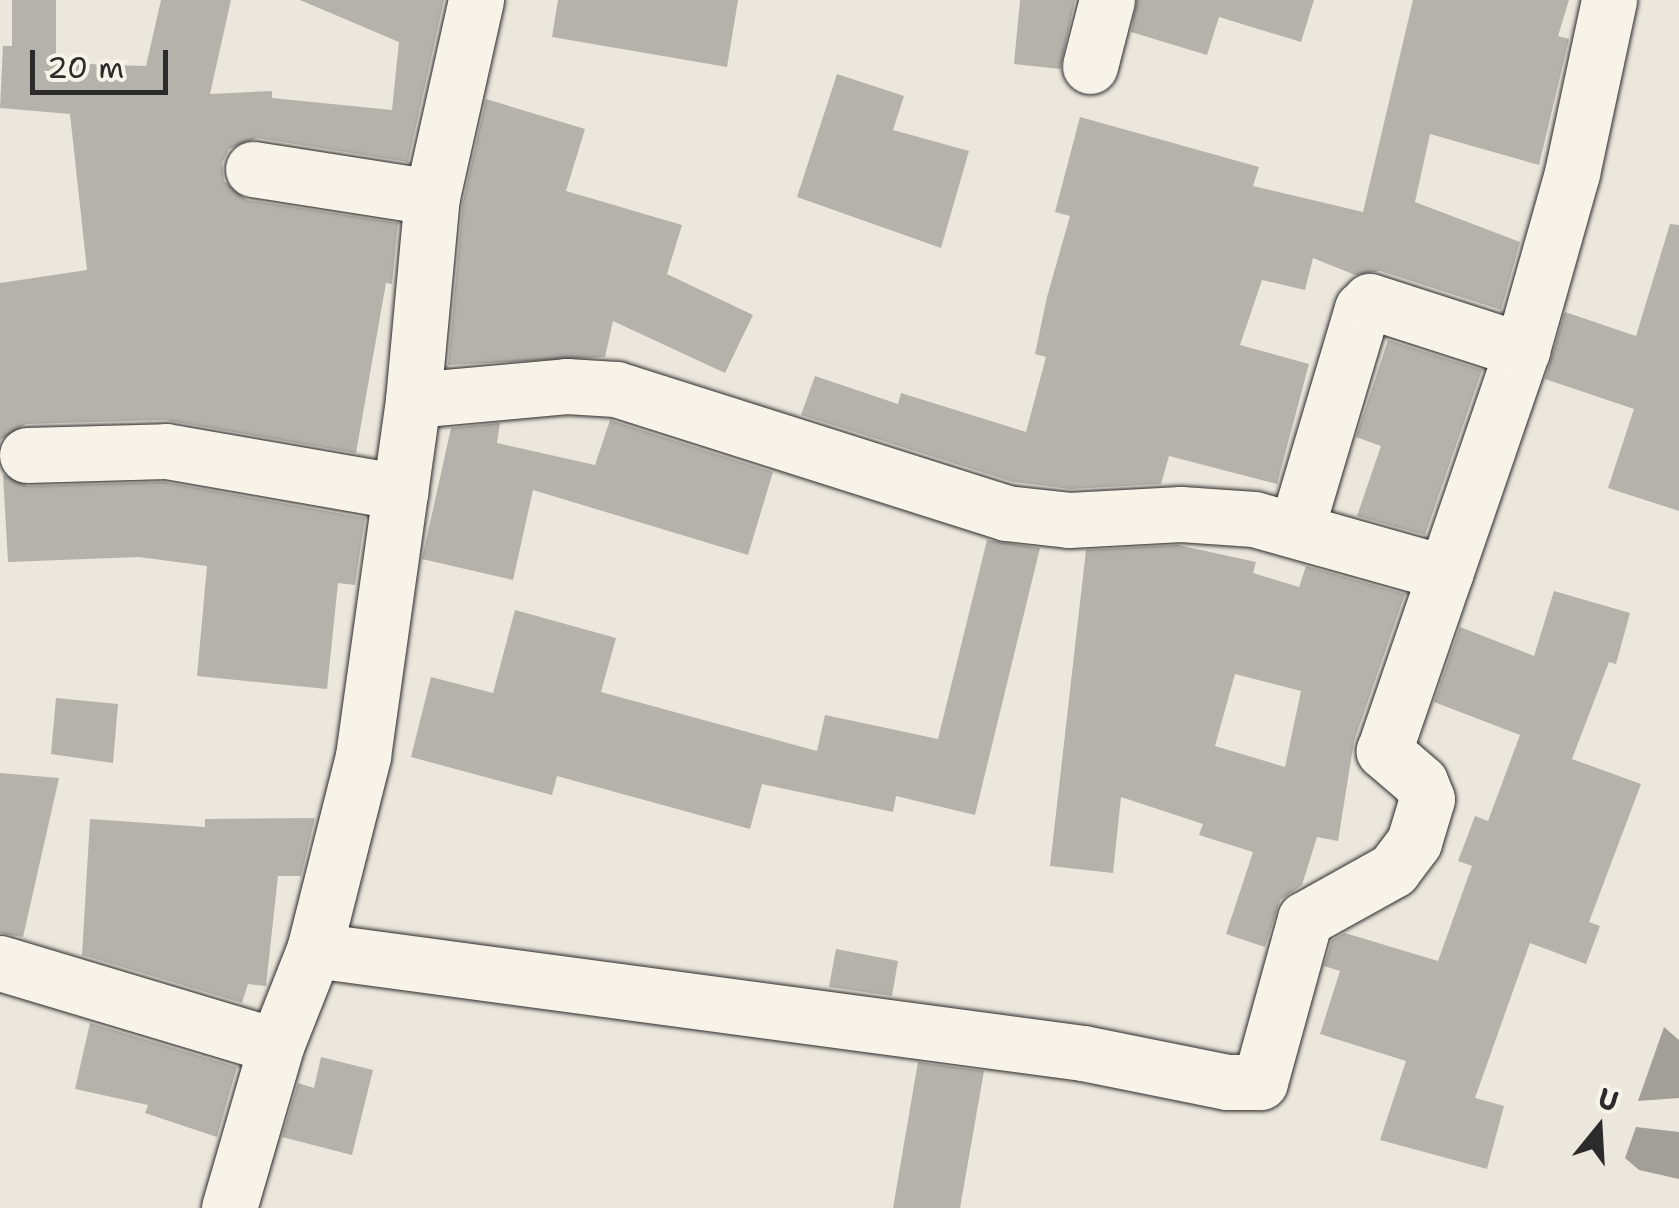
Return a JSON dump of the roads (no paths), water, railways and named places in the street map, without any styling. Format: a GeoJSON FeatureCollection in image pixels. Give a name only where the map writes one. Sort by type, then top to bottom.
{"type":"FeatureCollection","features":[{"type":"Feature","properties":{"kind":"street"},"geometry":{"type":"LineString","coordinates":[[229,1208],[276,1046],[314,950],[363,756],[414,400],[432,197],[476,0]]}},
{"type":"Feature","properties":{"kind":"street"},"geometry":{"type":"LineString","coordinates":[[1090,66],[1107,0]]}},
{"type":"Feature","properties":{"kind":"street"},"geometry":{"type":"LineString","coordinates":[[314,950],[1083,1053],[1227,1082],[1260,1082],[1305,919],[1392,870],[1411,851],[1427,799],[1420,782],[1384,751],[1522,350],[1572,173],[1609,0]]}},
{"type":"Feature","properties":{"kind":"street"},"geometry":{"type":"LineString","coordinates":[[253,169],[432,197]]}},
{"type":"Feature","properties":{"kind":"street"},"geometry":{"type":"LineString","coordinates":[[1296,530],[1362,310],[1370,301],[1522,350]]}},
{"type":"Feature","properties":{"kind":"street"},"geometry":{"type":"LineString","coordinates":[[414,400],[566,386],[616,389],[1036,519],[1217,514],[1296,530],[1446,573]]}},
{"type":"Feature","properties":{"kind":"street"},"geometry":{"type":"LineString","coordinates":[[26,455],[166,451],[400,492]]}},
{"type":"Feature","properties":{"kind":"street"},"geometry":{"type":"LineString","coordinates":[[0,964],[276,1046]]}}]}
